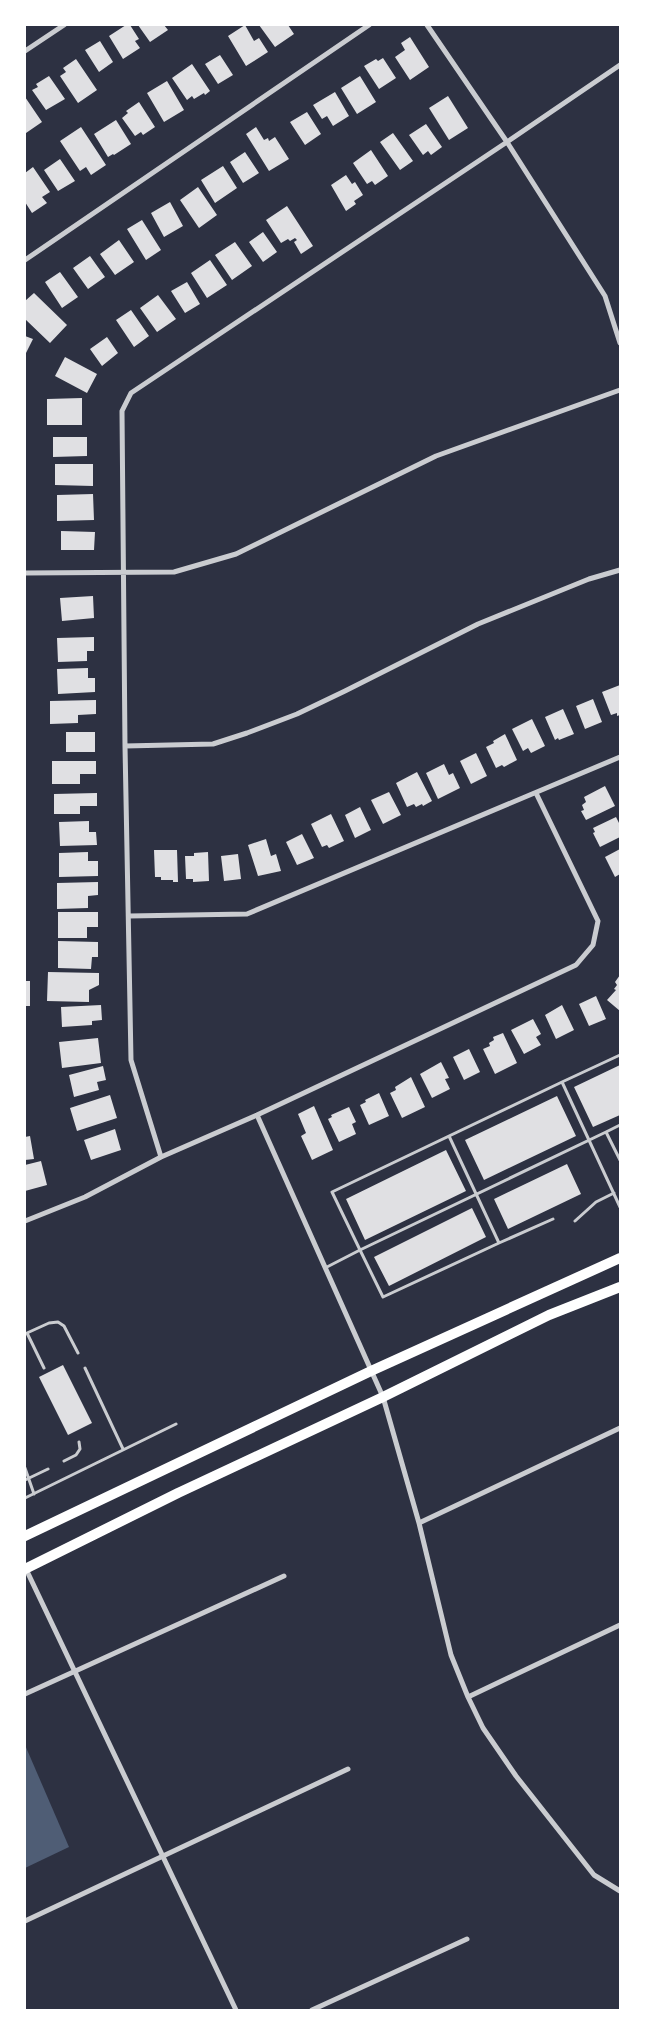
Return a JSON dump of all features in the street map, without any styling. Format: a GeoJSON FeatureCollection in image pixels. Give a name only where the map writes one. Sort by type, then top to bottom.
{"type":"FeatureCollection","features":[{"type":"Feature","properties":{"kind":"main road"},"geometry":{"type":"LineString","coordinates":[[25,1536],[371,1371],[620,1258]]}},
{"type":"Feature","properties":{"kind":"main road"},"geometry":{"type":"LineString","coordinates":[[25,1568],[178,1493],[383,1397],[549,1315],[620,1287]]}},
{"type":"Feature","properties":{"kind":"street"},"geometry":{"type":"LineString","coordinates":[[25,51],[64,25]]}},
{"type":"Feature","properties":{"kind":"street"},"geometry":{"type":"LineString","coordinates":[[25,260],[368,25]]}},
{"type":"Feature","properties":{"kind":"street"},"geometry":{"type":"LineString","coordinates":[[427,25],[507,142],[606,296],[620,343]]}},
{"type":"Feature","properties":{"kind":"street"},"geometry":{"type":"LineString","coordinates":[[161,1157],[131,1060],[125,746],[122,411],[130,393],[507,142],[620,64]]}},
{"type":"Feature","properties":{"kind":"street"},"geometry":{"type":"LineString","coordinates":[[25,572],[174,572],[236,554],[436,456],[620,390]]}},
{"type":"Feature","properties":{"kind":"street"},"geometry":{"type":"LineString","coordinates":[[125,746],[213,744],[247,733],[297,714],[478,624],[589,578],[620,570]]}},
{"type":"Feature","properties":{"kind":"street"},"geometry":{"type":"LineString","coordinates":[[129,916],[248,914],[620,757]]}},
{"type":"Feature","properties":{"kind":"street"},"geometry":{"type":"LineString","coordinates":[[25,1222],[85,1197],[161,1157],[257,1115],[576,965],[593,945],[598,922],[536,793]]}},
{"type":"Feature","properties":{"kind":"street"},"geometry":{"type":"LineString","coordinates":[[257,1115],[383,1397],[419,1523],[450,1655],[468,1697],[484,1728],[516,1776],[594,1875],[620,1890]]}},
{"type":"Feature","properties":{"kind":"street"},"geometry":{"type":"LineString","coordinates":[[419,1523],[620,1428]]}},
{"type":"Feature","properties":{"kind":"street"},"geometry":{"type":"LineString","coordinates":[[25,1568],[236,2010]]}},
{"type":"Feature","properties":{"kind":"street"},"geometry":{"type":"LineString","coordinates":[[25,1694],[284,1576]]}},
{"type":"Feature","properties":{"kind":"street"},"geometry":{"type":"LineString","coordinates":[[468,1697],[620,1625]]}},
{"type":"Feature","properties":{"kind":"street"},"geometry":{"type":"LineString","coordinates":[[25,1921],[348,1769]]}},
{"type":"Feature","properties":{"kind":"street"},"geometry":{"type":"LineString","coordinates":[[312,2010],[467,1939]]}},
{"type":"Feature","properties":{"kind":"lane"},"geometry":{"type":"LineString","coordinates":[[553,1219],[383,1297],[332,1192],[620,1054]]}},
{"type":"Feature","properties":{"kind":"lane"},"geometry":{"type":"LineString","coordinates":[[562,1082],[620,1207]]}},
{"type":"Feature","properties":{"kind":"lane"},"geometry":{"type":"LineString","coordinates":[[325,1268],[620,1125]]}},
{"type":"Feature","properties":{"kind":"lane"},"geometry":{"type":"LineString","coordinates":[[606,1132],[620,1160]]}},
{"type":"Feature","properties":{"kind":"lane"},"geometry":{"type":"LineString","coordinates":[[449,1136],[499,1243]]}},
{"type":"Feature","properties":{"kind":"lane"},"geometry":{"type":"LineString","coordinates":[[575,1221],[596,1202],[614,1193]]}},
{"type":"Feature","properties":{"kind":"lane"},"geometry":{"type":"LineString","coordinates":[[44,1368],[26,1334],[49,1322],[58,1322],[64,1326],[78,1353]]}},
{"type":"Feature","properties":{"kind":"lane"},"geometry":{"type":"LineString","coordinates":[[86,1368],[123,1449]]}},
{"type":"Feature","properties":{"kind":"lane"},"geometry":{"type":"LineString","coordinates":[[25,1498],[176,1424]]}},
{"type":"Feature","properties":{"kind":"lane"},"geometry":{"type":"LineString","coordinates":[[64,1462],[76,1455],[80,1449],[80,1442]]}},
{"type":"Feature","properties":{"kind":"lane"},"geometry":{"type":"LineString","coordinates":[[25,1468],[26,1480],[34,1494]]}},
{"type":"Feature","properties":{"kind":"lane"},"geometry":{"type":"LineString","coordinates":[[26,1480],[48,1468]]}},
{"type":"Feature","properties":{"kind":"water"},"geometry":{"type":"Polygon","coordinates":[[[25,1745],[69,1847],[25,1868],[25,1745]]]}},
{"type":"Feature","properties":{"kind":"building"},"geometry":{"type":"Polygon","coordinates":[[[126,25],[130,25],[139,39],[135,41],[140,48],[123,59],[109,36],[126,25]]]}},
{"type":"Feature","properties":{"kind":"building"},"geometry":{"type":"Polygon","coordinates":[[[138,25],[164,25],[168,30],[150,42],[138,25]]]}},
{"type":"Feature","properties":{"kind":"building"},"geometry":{"type":"Polygon","coordinates":[[[245,25],[254,41],[259,38],[268,52],[246,66],[228,36],[245,25]]]}},
{"type":"Feature","properties":{"kind":"building"},"geometry":{"type":"Polygon","coordinates":[[[259,25],[288,25],[294,34],[275,47],[259,25]]]}},
{"type":"Feature","properties":{"kind":"building"},"geometry":{"type":"Polygon","coordinates":[[[410,37],[429,67],[410,80],[395,57],[405,50],[401,43],[410,37]]]}},
{"type":"Feature","properties":{"kind":"building"},"geometry":{"type":"Polygon","coordinates":[[[100,41],[113,62],[99,72],[85,50],[100,41]]]}},
{"type":"Feature","properties":{"kind":"building"},"geometry":{"type":"Polygon","coordinates":[[[220,55],[233,75],[218,84],[205,64],[220,55]]]}},
{"type":"Feature","properties":{"kind":"building"},"geometry":{"type":"Polygon","coordinates":[[[383,58],[396,78],[379,89],[364,66],[376,59],[378,61],[383,58]]]}},
{"type":"Feature","properties":{"kind":"building"},"geometry":{"type":"Polygon","coordinates":[[[76,59],[97,90],[78,103],[60,76],[66,72],[63,68],[76,59]]]}},
{"type":"Feature","properties":{"kind":"building"},"geometry":{"type":"Polygon","coordinates":[[[192,64],[210,91],[194,99],[192,96],[187,100],[172,78],[192,64]]]}},
{"type":"Feature","properties":{"kind":"building"},"geometry":{"type":"Polygon","coordinates":[[[49,76],[65,99],[46,110],[32,90],[38,87],[36,84],[49,76]]]}},
{"type":"Feature","properties":{"kind":"building"},"geometry":{"type":"Polygon","coordinates":[[[360,76],[376,102],[357,114],[341,88],[360,76]]]}},
{"type":"Feature","properties":{"kind":"building"},"geometry":{"type":"Polygon","coordinates":[[[167,81],[184,110],[164,122],[147,93],[167,81]]]}},
{"type":"Feature","properties":{"kind":"building"},"geometry":{"type":"Polygon","coordinates":[[[335,92],[349,116],[333,126],[327,116],[322,119],[313,105],[335,92]]]}},
{"type":"Feature","properties":{"kind":"building"},"geometry":{"type":"Polygon","coordinates":[[[448,96],[468,128],[449,140],[429,108],[448,96]]]}},
{"type":"Feature","properties":{"kind":"building"},"geometry":{"type":"Polygon","coordinates":[[[25,97],[42,122],[26,133],[25,132],[25,97]]]}},
{"type":"Feature","properties":{"kind":"building"},"geometry":{"type":"Polygon","coordinates":[[[139,102],[155,127],[143,135],[141,132],[135,136],[122,118],[128,113],[126,111],[139,102]]]}},
{"type":"Feature","properties":{"kind":"building"},"geometry":{"type":"Polygon","coordinates":[[[307,112],[321,134],[305,145],[290,122],[307,112]]]}},
{"type":"Feature","properties":{"kind":"building"},"geometry":{"type":"Polygon","coordinates":[[[116,120],[131,144],[108,157],[94,134],[116,120]]]}},
{"type":"Feature","properties":{"kind":"building"},"geometry":{"type":"Polygon","coordinates":[[[426,124],[442,147],[431,155],[428,151],[423,155],[409,135],[426,124]]]}},
{"type":"Feature","properties":{"kind":"building"},"geometry":{"type":"Polygon","coordinates":[[[81,127],[106,165],[91,175],[86,167],[80,171],[60,141],[81,127]]]}},
{"type":"Feature","properties":{"kind":"building"},"geometry":{"type":"Polygon","coordinates":[[[256,127],[264,140],[268,138],[269,141],[275,137],[289,159],[269,171],[246,134],[256,127]]]}},
{"type":"Feature","properties":{"kind":"building"},"geometry":{"type":"Polygon","coordinates":[[[393,133],[413,161],[400,170],[380,142],[393,133]]]}},
{"type":"Feature","properties":{"kind":"building"},"geometry":{"type":"Polygon","coordinates":[[[371,150],[388,176],[375,185],[372,181],[367,184],[353,163],[371,150]]]}},
{"type":"Feature","properties":{"kind":"building"},"geometry":{"type":"Polygon","coordinates":[[[245,152],[259,173],[243,183],[230,162],[245,152]]]}},
{"type":"Feature","properties":{"kind":"building"},"geometry":{"type":"Polygon","coordinates":[[[60,159],[75,181],[58,191],[44,170],[60,159]]]}},
{"type":"Feature","properties":{"kind":"building"},"geometry":{"type":"Polygon","coordinates":[[[223,166],[237,188],[215,203],[201,180],[223,166]]]}},
{"type":"Feature","properties":{"kind":"building"},"geometry":{"type":"Polygon","coordinates":[[[33,167],[50,192],[42,197],[47,203],[32,213],[25,202],[25,173],[33,167]]]}},
{"type":"Feature","properties":{"kind":"building"},"geometry":{"type":"Polygon","coordinates":[[[346,175],[352,184],[355,182],[363,195],[354,201],[356,204],[346,211],[331,185],[346,175]]]}},
{"type":"Feature","properties":{"kind":"building"},"geometry":{"type":"Polygon","coordinates":[[[198,187],[217,215],[199,228],[180,200],[198,187]]]}},
{"type":"Feature","properties":{"kind":"building"},"geometry":{"type":"Polygon","coordinates":[[[170,202],[183,226],[164,237],[151,213],[170,202]]]}},
{"type":"Feature","properties":{"kind":"building"},"geometry":{"type":"Polygon","coordinates":[[[287,206],[313,246],[301,254],[294,242],[297,240],[295,238],[281,243],[266,220],[287,206]]]}},
{"type":"Feature","properties":{"kind":"building"},"geometry":{"type":"Polygon","coordinates":[[[142,220],[161,250],[146,260],[127,229],[142,220]]]}},
{"type":"Feature","properties":{"kind":"building"},"geometry":{"type":"Polygon","coordinates":[[[263,232],[277,252],[263,262],[249,242],[263,232]]]}},
{"type":"Feature","properties":{"kind":"building"},"geometry":{"type":"Polygon","coordinates":[[[119,240],[134,262],[115,275],[100,254],[119,240]]]}},
{"type":"Feature","properties":{"kind":"building"},"geometry":{"type":"Polygon","coordinates":[[[235,242],[252,266],[232,280],[215,255],[235,242]]]}},
{"type":"Feature","properties":{"kind":"building"},"geometry":{"type":"Polygon","coordinates":[[[90,256],[105,277],[88,289],[73,268],[90,256]]]}},
{"type":"Feature","properties":{"kind":"building"},"geometry":{"type":"Polygon","coordinates":[[[210,260],[227,285],[207,298],[191,273],[210,260]]]}},
{"type":"Feature","properties":{"kind":"building"},"geometry":{"type":"Polygon","coordinates":[[[60,272],[78,297],[62,308],[45,282],[60,272]]]}},
{"type":"Feature","properties":{"kind":"building"},"geometry":{"type":"Polygon","coordinates":[[[187,282],[200,304],[185,313],[171,291],[187,282]]]}},
{"type":"Feature","properties":{"kind":"building"},"geometry":{"type":"Polygon","coordinates":[[[34,293],[67,325],[50,343],[25,319],[25,301],[34,293]]]}},
{"type":"Feature","properties":{"kind":"building"},"geometry":{"type":"Polygon","coordinates":[[[158,295],[176,319],[157,332],[140,308],[158,295]]]}},
{"type":"Feature","properties":{"kind":"building"},"geometry":{"type":"Polygon","coordinates":[[[131,310],[149,336],[134,347],[116,320],[131,310]]]}},
{"type":"Feature","properties":{"kind":"building"},"geometry":{"type":"Polygon","coordinates":[[[25,336],[33,339],[25,355],[25,336]]]}},
{"type":"Feature","properties":{"kind":"building"},"geometry":{"type":"Polygon","coordinates":[[[107,337],[118,353],[102,366],[90,349],[107,337]]]}},
{"type":"Feature","properties":{"kind":"building"},"geometry":{"type":"Polygon","coordinates":[[[65,357],[97,374],[87,393],[55,376],[65,357]]]}},
{"type":"Feature","properties":{"kind":"building"},"geometry":{"type":"Polygon","coordinates":[[[82,398],[82,425],[47,425],[47,399],[82,398]]]}},
{"type":"Feature","properties":{"kind":"building"},"geometry":{"type":"Polygon","coordinates":[[[53,437],[87,437],[87,456],[53,457],[53,437]]]}},
{"type":"Feature","properties":{"kind":"building"},"geometry":{"type":"Polygon","coordinates":[[[55,464],[93,464],[93,486],[55,485],[55,464]]]}},
{"type":"Feature","properties":{"kind":"building"},"geometry":{"type":"Polygon","coordinates":[[[93,494],[94,520],[57,521],[57,495],[93,494]]]}},
{"type":"Feature","properties":{"kind":"building"},"geometry":{"type":"Polygon","coordinates":[[[61,531],[95,532],[94,550],[61,550],[61,531]]]}},
{"type":"Feature","properties":{"kind":"building"},"geometry":{"type":"Polygon","coordinates":[[[93,596],[94,618],[62,621],[60,598],[93,596]]]}},
{"type":"Feature","properties":{"kind":"building"},"geometry":{"type":"Polygon","coordinates":[[[94,637],[94,651],[87,651],[87,661],[58,662],[57,638],[94,637]]]}},
{"type":"Feature","properties":{"kind":"building"},"geometry":{"type":"Polygon","coordinates":[[[88,668],[88,678],[95,678],[95,692],[58,694],[57,669],[88,668]]]}},
{"type":"Feature","properties":{"kind":"building"},"geometry":{"type":"Polygon","coordinates":[[[620,685],[620,715],[617,716],[617,713],[611,715],[602,692],[620,685]]]}},
{"type":"Feature","properties":{"kind":"building"},"geometry":{"type":"Polygon","coordinates":[[[593,699],[602,722],[585,729],[576,706],[593,699]]]}},
{"type":"Feature","properties":{"kind":"building"},"geometry":{"type":"Polygon","coordinates":[[[96,700],[96,714],[78,715],[78,723],[50,724],[50,701],[96,700]]]}},
{"type":"Feature","properties":{"kind":"building"},"geometry":{"type":"Polygon","coordinates":[[[563,709],[574,734],[555,740],[545,717],[563,709]]]}},
{"type":"Feature","properties":{"kind":"building"},"geometry":{"type":"Polygon","coordinates":[[[532,719],[545,746],[531,753],[528,748],[523,751],[512,729],[532,719]]]}},
{"type":"Feature","properties":{"kind":"building"},"geometry":{"type":"Polygon","coordinates":[[[66,732],[95,732],[95,752],[66,752],[66,732]]]}},
{"type":"Feature","properties":{"kind":"building"},"geometry":{"type":"Polygon","coordinates":[[[505,734],[517,760],[504,767],[502,765],[496,768],[486,747],[505,734]]]}},
{"type":"Feature","properties":{"kind":"building"},"geometry":{"type":"Polygon","coordinates":[[[476,753],[487,776],[471,784],[460,761],[476,753]]]}},
{"type":"Feature","properties":{"kind":"building"},"geometry":{"type":"Polygon","coordinates":[[[52,761],[96,761],[96,774],[80,774],[80,784],[52,784],[52,761]]]}},
{"type":"Feature","properties":{"kind":"building"},"geometry":{"type":"Polygon","coordinates":[[[444,764],[449,775],[453,773],[460,788],[438,799],[426,773],[444,764]]]}},
{"type":"Feature","properties":{"kind":"building"},"geometry":{"type":"Polygon","coordinates":[[[417,772],[432,801],[423,806],[422,804],[416,807],[414,804],[407,807],[396,783],[417,772]]]}},
{"type":"Feature","properties":{"kind":"building"},"geometry":{"type":"Polygon","coordinates":[[[605,786],[615,806],[586,820],[581,811],[584,810],[582,805],[586,802],[584,797],[605,786]]]}},
{"type":"Feature","properties":{"kind":"building"},"geometry":{"type":"Polygon","coordinates":[[[389,792],[401,815],[383,824],[371,800],[389,792]]]}},
{"type":"Feature","properties":{"kind":"building"},"geometry":{"type":"Polygon","coordinates":[[[97,793],[97,806],[80,806],[80,814],[54,814],[54,794],[97,793]]]}},
{"type":"Feature","properties":{"kind":"building"},"geometry":{"type":"Polygon","coordinates":[[[360,807],[371,830],[355,838],[345,815],[360,807]]]}},
{"type":"Feature","properties":{"kind":"building"},"geometry":{"type":"Polygon","coordinates":[[[331,814],[344,841],[329,848],[327,845],[322,847],[311,824],[331,814]]]}},
{"type":"Feature","properties":{"kind":"building"},"geometry":{"type":"Polygon","coordinates":[[[616,817],[620,825],[620,837],[600,847],[593,833],[595,832],[593,828],[616,817]]]}},
{"type":"Feature","properties":{"kind":"building"},"geometry":{"type":"Polygon","coordinates":[[[89,821],[89,832],[96,832],[97,845],[60,846],[59,822],[89,821]]]}},
{"type":"Feature","properties":{"kind":"building"},"geometry":{"type":"Polygon","coordinates":[[[302,834],[314,858],[297,865],[286,842],[302,834]]]}},
{"type":"Feature","properties":{"kind":"building"},"geometry":{"type":"Polygon","coordinates":[[[266,839],[271,856],[276,854],[281,871],[258,876],[248,845],[266,839]]]}},
{"type":"Feature","properties":{"kind":"building"},"geometry":{"type":"Polygon","coordinates":[[[620,849],[620,874],[615,877],[605,857],[620,849]]]}},
{"type":"Feature","properties":{"kind":"building"},"geometry":{"type":"Polygon","coordinates":[[[154,850],[177,850],[178,882],[161,880],[161,877],[155,877],[154,850]]]}},
{"type":"Feature","properties":{"kind":"building"},"geometry":{"type":"Polygon","coordinates":[[[88,852],[88,861],[98,861],[98,876],[59,877],[59,853],[88,852]]]}},
{"type":"Feature","properties":{"kind":"building"},"geometry":{"type":"Polygon","coordinates":[[[208,852],[209,881],[193,882],[193,879],[186,879],[185,856],[194,856],[194,853],[208,852]]]}},
{"type":"Feature","properties":{"kind":"building"},"geometry":{"type":"Polygon","coordinates":[[[238,854],[241,879],[224,881],[221,856],[238,854]]]}},
{"type":"Feature","properties":{"kind":"building"},"geometry":{"type":"Polygon","coordinates":[[[98,882],[98,895],[88,896],[88,908],[57,909],[57,883],[98,882]]]}},
{"type":"Feature","properties":{"kind":"building"},"geometry":{"type":"Polygon","coordinates":[[[58,912],[98,912],[98,927],[87,927],[87,938],[58,938],[58,912]]]}},
{"type":"Feature","properties":{"kind":"building"},"geometry":{"type":"Polygon","coordinates":[[[58,941],[98,942],[98,957],[92,957],[91,969],[58,968],[58,941]]]}},
{"type":"Feature","properties":{"kind":"building"},"geometry":{"type":"Polygon","coordinates":[[[48,972],[99,973],[99,985],[89,990],[89,1002],[47,1001],[48,972]]]}},
{"type":"Feature","properties":{"kind":"building"},"geometry":{"type":"Polygon","coordinates":[[[620,975],[620,1011],[607,1000],[616,990],[614,989],[617,985],[615,982],[620,975]]]}},
{"type":"Feature","properties":{"kind":"building"},"geometry":{"type":"Polygon","coordinates":[[[25,981],[30,981],[30,1006],[25,1006],[25,981]]]}},
{"type":"Feature","properties":{"kind":"building"},"geometry":{"type":"Polygon","coordinates":[[[596,996],[606,1019],[589,1026],[579,1004],[596,996]]]}},
{"type":"Feature","properties":{"kind":"building"},"geometry":{"type":"Polygon","coordinates":[[[101,1005],[102,1020],[92,1021],[92,1025],[62,1027],[61,1007],[101,1005]]]}},
{"type":"Feature","properties":{"kind":"building"},"geometry":{"type":"Polygon","coordinates":[[[562,1005],[574,1030],[556,1039],[545,1015],[562,1005]]]}},
{"type":"Feature","properties":{"kind":"building"},"geometry":{"type":"Polygon","coordinates":[[[533,1019],[541,1034],[536,1037],[541,1045],[524,1054],[511,1030],[533,1019]]]}},
{"type":"Feature","properties":{"kind":"building"},"geometry":{"type":"Polygon","coordinates":[[[503,1033],[517,1063],[495,1074],[483,1049],[490,1046],[489,1043],[494,1040],[493,1037],[503,1033]]]}},
{"type":"Feature","properties":{"kind":"building"},"geometry":{"type":"Polygon","coordinates":[[[98,1038],[101,1063],[62,1068],[59,1042],[98,1038]]]}},
{"type":"Feature","properties":{"kind":"building"},"geometry":{"type":"Polygon","coordinates":[[[469,1049],[480,1072],[464,1080],[453,1057],[469,1049]]]}},
{"type":"Feature","properties":{"kind":"building"},"geometry":{"type":"Polygon","coordinates":[[[441,1062],[449,1078],[445,1079],[450,1089],[432,1098],[420,1074],[441,1062]]]}},
{"type":"Feature","properties":{"kind":"building"},"geometry":{"type":"Polygon","coordinates":[[[620,1065],[620,1115],[593,1127],[574,1087],[620,1065]]]}},
{"type":"Feature","properties":{"kind":"building"},"geometry":{"type":"Polygon","coordinates":[[[103,1066],[106,1080],[97,1082],[99,1090],[74,1097],[69,1075],[103,1066]]]}},
{"type":"Feature","properties":{"kind":"building"},"geometry":{"type":"Polygon","coordinates":[[[411,1077],[425,1107],[402,1118],[390,1093],[396,1090],[395,1087],[411,1077]]]}},
{"type":"Feature","properties":{"kind":"building"},"geometry":{"type":"Polygon","coordinates":[[[379,1093],[389,1116],[369,1125],[360,1105],[366,1102],[365,1100],[379,1093]]]}},
{"type":"Feature","properties":{"kind":"building"},"geometry":{"type":"Polygon","coordinates":[[[110,1095],[117,1118],[77,1131],[70,1108],[110,1095]]]}},
{"type":"Feature","properties":{"kind":"building"},"geometry":{"type":"Polygon","coordinates":[[[557,1096],[576,1136],[484,1180],[465,1140],[557,1096]]]}},
{"type":"Feature","properties":{"kind":"building"},"geometry":{"type":"Polygon","coordinates":[[[314,1106],[333,1150],[312,1160],[301,1136],[306,1133],[298,1114],[314,1106]]]}},
{"type":"Feature","properties":{"kind":"building"},"geometry":{"type":"Polygon","coordinates":[[[349,1107],[356,1122],[352,1124],[356,1134],[339,1142],[328,1119],[332,1117],[331,1115],[349,1107]]]}},
{"type":"Feature","properties":{"kind":"building"},"geometry":{"type":"Polygon","coordinates":[[[115,1129],[121,1150],[91,1160],[84,1140],[115,1129]]]}},
{"type":"Feature","properties":{"kind":"building"},"geometry":{"type":"Polygon","coordinates":[[[30,1136],[34,1159],[25,1160],[25,1137],[30,1136]]]}},
{"type":"Feature","properties":{"kind":"building"},"geometry":{"type":"Polygon","coordinates":[[[446,1150],[466,1191],[365,1240],[346,1199],[446,1150]]]}},
{"type":"Feature","properties":{"kind":"building"},"geometry":{"type":"Polygon","coordinates":[[[41,1161],[47,1185],[25,1191],[25,1165],[41,1161]]]}},
{"type":"Feature","properties":{"kind":"building"},"geometry":{"type":"Polygon","coordinates":[[[567,1164],[581,1194],[508,1229],[494,1199],[567,1164]]]}},
{"type":"Feature","properties":{"kind":"building"},"geometry":{"type":"Polygon","coordinates":[[[472,1208],[486,1237],[389,1286],[374,1257],[472,1208]]]}},
{"type":"Feature","properties":{"kind":"building"},"geometry":{"type":"Polygon","coordinates":[[[63,1365],[92,1423],[68,1435],[39,1377],[63,1365]]]}}]}
